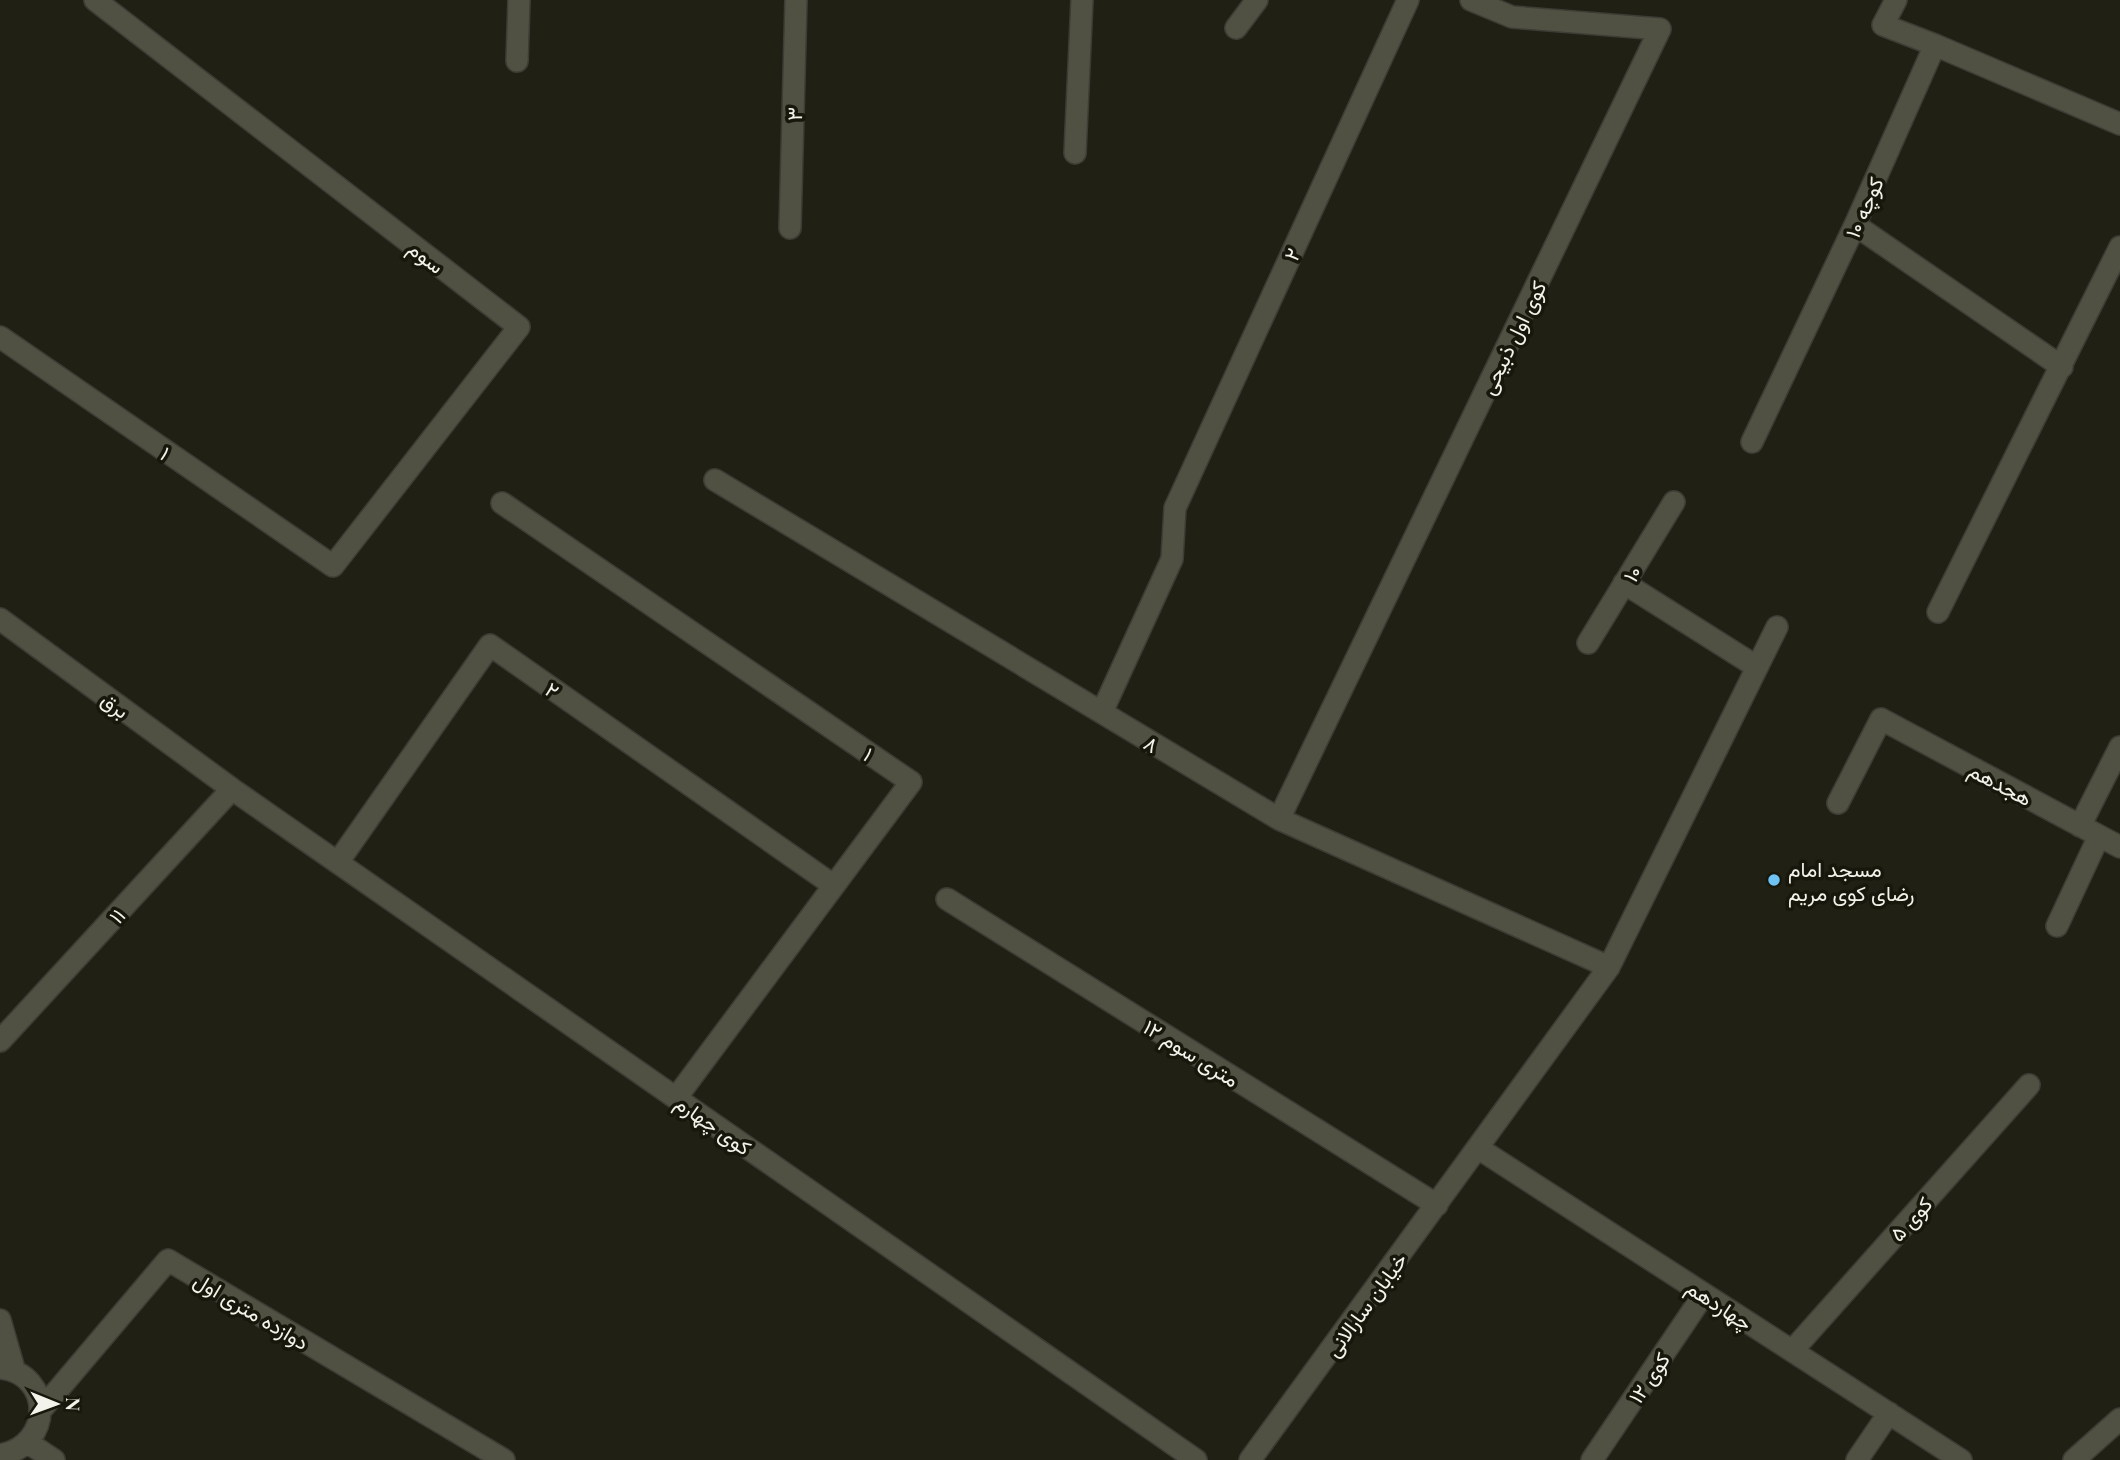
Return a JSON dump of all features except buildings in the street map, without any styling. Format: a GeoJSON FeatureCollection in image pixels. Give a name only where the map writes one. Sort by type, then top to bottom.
{"type":"FeatureCollection","features":[{"type":"Feature","properties":{"kind":"street","name":"سوم"},"geometry":{"type":"LineString","coordinates":[[95,0],[519,327],[332,566]]}},
{"type":"Feature","properties":{"kind":"street"},"geometry":{"type":"LineString","coordinates":[[517,61],[519,0]]}},
{"type":"Feature","properties":{"kind":"street","name":"۳"},"geometry":{"type":"LineString","coordinates":[[790,228],[796,0]]}},
{"type":"Feature","properties":{"kind":"street"},"geometry":{"type":"LineString","coordinates":[[1075,153],[1082,0]]}},
{"type":"Feature","properties":{"kind":"street"},"geometry":{"type":"LineString","coordinates":[[1236,28],[1257,0]]}},
{"type":"Feature","properties":{"kind":"street","name":"۲"},"geometry":{"type":"LineString","coordinates":[[1102,712],[1172,559],[1175,508],[1408,0]]}},
{"type":"Feature","properties":{"kind":"street","name":"کوی اول ذبیحی"},"geometry":{"type":"LineString","coordinates":[[1279,818],[1660,29],[1512,17],[1471,0]]}},
{"type":"Feature","properties":{"kind":"street"},"geometry":{"type":"LineString","coordinates":[[1896,0],[1883,24],[2120,124]]}},
{"type":"Feature","properties":{"kind":"street","name":"کوچه ۱۰"},"geometry":{"type":"LineString","coordinates":[[1752,442],[1855,225],[1935,45]]}},
{"type":"Feature","properties":{"kind":"street"},"geometry":{"type":"LineString","coordinates":[[1855,225],[2062,367]]}},
{"type":"Feature","properties":{"kind":"street"},"geometry":{"type":"LineString","coordinates":[[1938,612],[2120,247]]}},
{"type":"Feature","properties":{"kind":"street","name":"۱"},"geometry":{"type":"LineString","coordinates":[[0,337],[332,566]]}},
{"type":"Feature","properties":{"kind":"street","name":"۸"},"geometry":{"type":"LineString","coordinates":[[715,481],[1279,818],[1609,967]]}},
{"type":"Feature","properties":{"kind":"street","name":"۱۰"},"geometry":{"type":"LineString","coordinates":[[1588,643],[1674,502]]}},
{"type":"Feature","properties":{"kind":"street","name":"۱"},"geometry":{"type":"LineString","coordinates":[[502,503],[911,782],[676,1098]]}},
{"type":"Feature","properties":{"kind":"street"},"geometry":{"type":"LineString","coordinates":[[1625,583],[1757,667]]}},
{"type":"Feature","properties":{"kind":"street","name":"برق"},"geometry":{"type":"LineString","coordinates":[[0,619],[232,789]]}},
{"type":"Feature","properties":{"kind":"street","name":"خیابان سارالانی"},"geometry":{"type":"LineString","coordinates":[[1250,1460],[1609,967],[1777,627]]}},
{"type":"Feature","properties":{"kind":"street","name":"۲"},"geometry":{"type":"LineString","coordinates":[[338,862],[490,645],[833,885]]}},
{"type":"Feature","properties":{"kind":"street","name":"هجدهم"},"geometry":{"type":"LineString","coordinates":[[1838,803],[1881,719],[2120,847]]}},
{"type":"Feature","properties":{"kind":"street"},"geometry":{"type":"LineString","coordinates":[[2057,926],[2120,747]]}},
{"type":"Feature","properties":{"kind":"street","name":"کوی چهارم"},"geometry":{"type":"LineString","coordinates":[[232,789],[1196,1460]]}},
{"type":"Feature","properties":{"kind":"street","name":"۱۱"},"geometry":{"type":"LineString","coordinates":[[0,1041],[232,789]]}},
{"type":"Feature","properties":{"kind":"street","name":"۱۲ متری سوم"},"geometry":{"type":"LineString","coordinates":[[947,899],[1437,1205]]}},
{"type":"Feature","properties":{"kind":"street","name":"کوی ۵"},"geometry":{"type":"LineString","coordinates":[[1792,1351],[2029,1085]]}},
{"type":"Feature","properties":{"kind":"street","name":"چهاردهم"},"geometry":{"type":"LineString","coordinates":[[1478,1148],[1961,1460]]}},
{"type":"Feature","properties":{"kind":"street","name":"دوازده متری اول"},"geometry":{"type":"LineString","coordinates":[[41,1410],[168,1260],[504,1460]]}},
{"type":"Feature","properties":{"kind":"street","name":"کوی ۱۲"},"geometry":{"type":"LineString","coordinates":[[1592,1460],[1704,1294]]}},
{"type":"Feature","properties":{"kind":"street"},"geometry":{"type":"LineString","coordinates":[[0,1320],[7,1369],[34,1385],[41,1410],[35,1435],[16,1452],[0,1455]]}},
{"type":"Feature","properties":{"kind":"street"},"geometry":{"type":"LineString","coordinates":[[1857,1460],[1889,1413]]}},
{"type":"Feature","properties":{"kind":"street"},"geometry":{"type":"LineString","coordinates":[[2074,1460],[2120,1419]]}},
{"type":"Feature","properties":{"kind":"street"},"geometry":{"type":"LineString","coordinates":[[27,1442],[54,1460]]}},
{"type":"Feature","properties":{"kind":"place","name":"مسجد امام رضای کوی مریم"},"geometry":{"type":"Point","coordinates":[1774,880]}}]}
